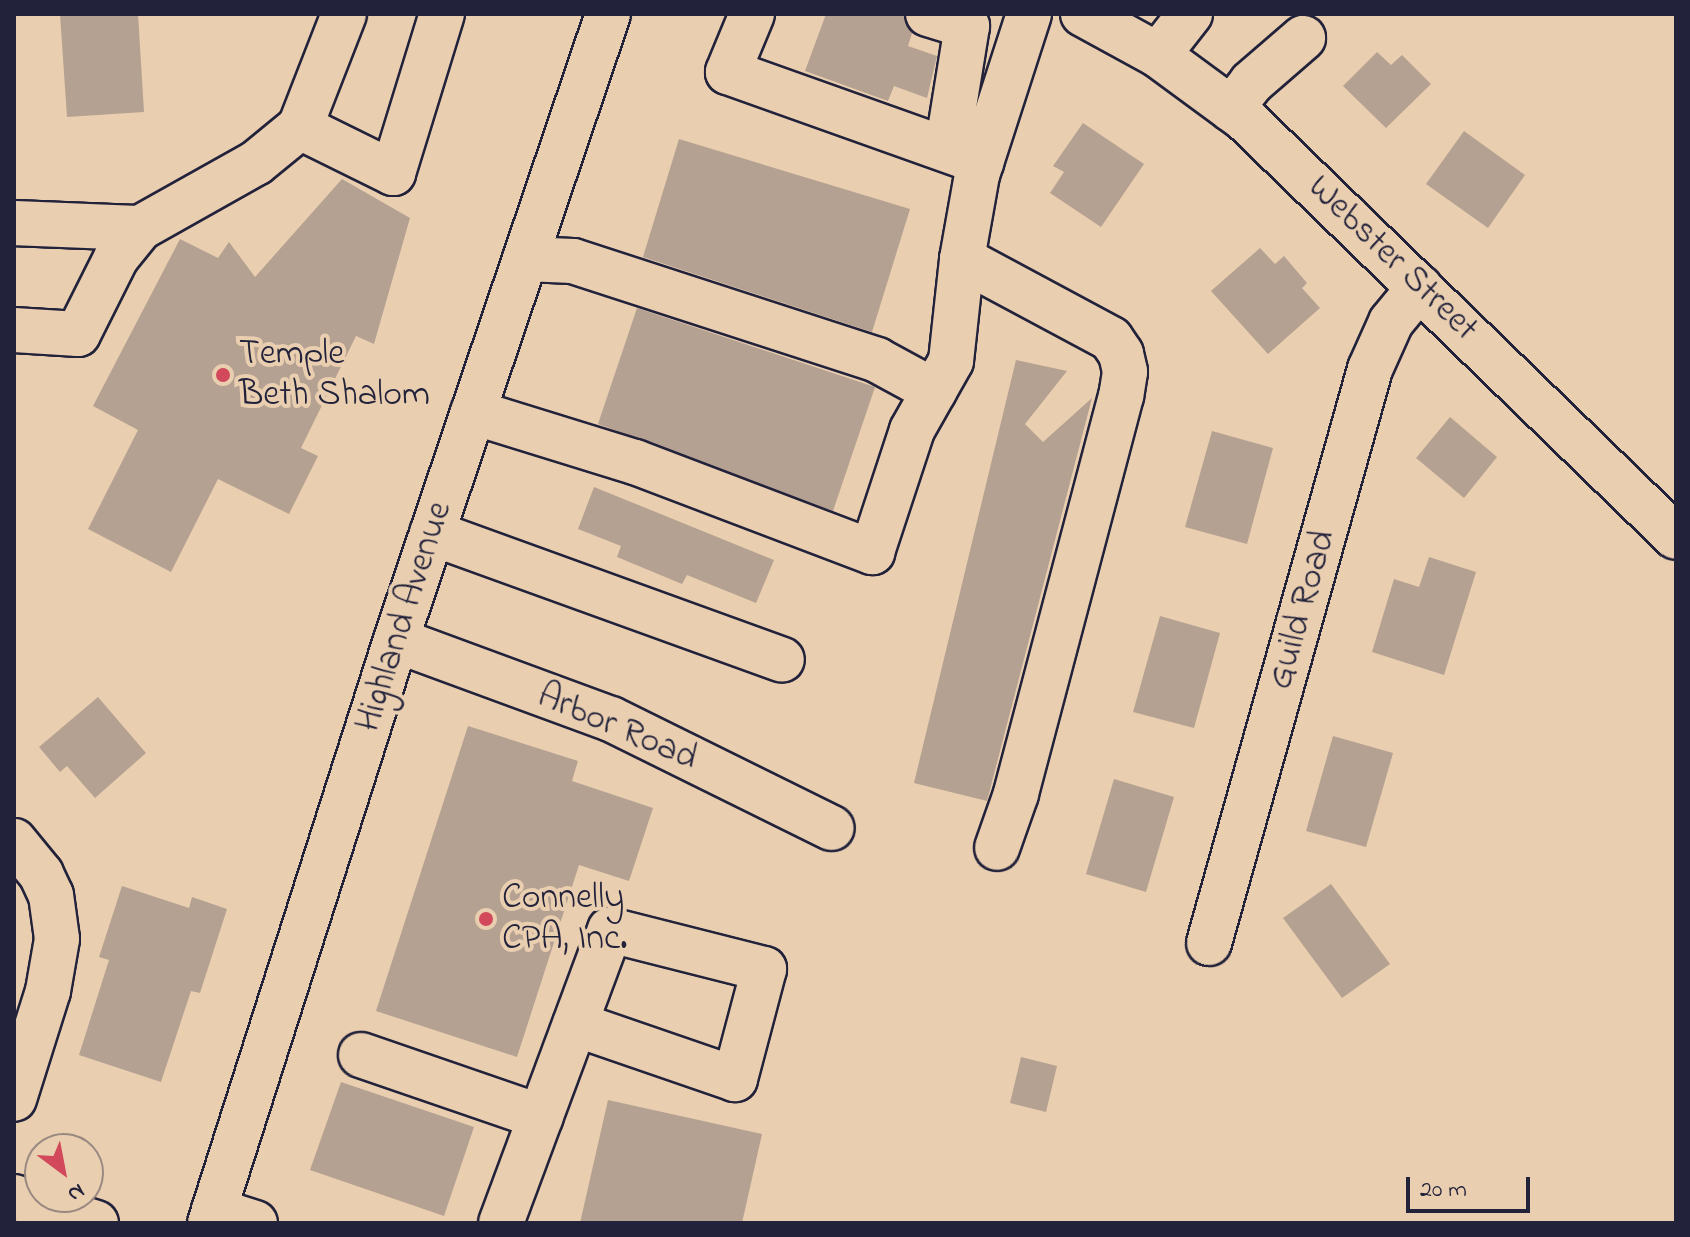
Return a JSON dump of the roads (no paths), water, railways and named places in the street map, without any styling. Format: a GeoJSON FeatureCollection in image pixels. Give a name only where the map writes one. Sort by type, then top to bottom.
{"type":"FeatureCollection","features":[{"type":"Feature","properties":{"kind":"street"},"geometry":{"type":"LineString","coordinates":[[14,330],[78,334],[116,258],[140,228],[256,163],[300,127],[344,14]]}},
{"type":"Feature","properties":{"kind":"street"},"geometry":{"type":"LineString","coordinates":[[300,127],[393,173],[442,14]]}},
{"type":"Feature","properties":{"kind":"street","name":"Highland Avenue"},"geometry":{"type":"LineString","coordinates":[[212,1216],[396,640],[608,14]]}},
{"type":"Feature","properties":{"kind":"street"},"geometry":{"type":"LineString","coordinates":[[752,14],[728,72],[964,155]]}},
{"type":"Feature","properties":{"kind":"street"},"geometry":{"type":"LineString","coordinates":[[964,155],[1029,14]]}},
{"type":"Feature","properties":{"kind":"street","name":"Webster Street"},"geometry":{"type":"LineString","coordinates":[[1083,14],[1158,55],[1231,109],[1420,287],[1676,537]]}},
{"type":"Feature","properties":{"kind":"street"},"geometry":{"type":"LineString","coordinates":[[1158,55],[1190,14]]}},
{"type":"Feature","properties":{"kind":"street"},"geometry":{"type":"LineString","coordinates":[[473,412],[635,462],[872,552],[912,430],[955,346],[962,259],[964,155],[955,18]]}},
{"type":"Feature","properties":{"kind":"street"},"geometry":{"type":"LineString","coordinates":[[1231,109],[1251,83],[1303,38]]}},
{"type":"Feature","properties":{"kind":"street"},"geometry":{"type":"LineString","coordinates":[[14,223],[140,228]]}},
{"type":"Feature","properties":{"kind":"street"},"geometry":{"type":"LineString","coordinates":[[525,259],[573,261],[877,360],[934,391]]}},
{"type":"Feature","properties":{"kind":"street"},"geometry":{"type":"LineString","coordinates":[[962,259],[1096,327],[1121,354],[1125,372],[1016,794],[997,848]]}},
{"type":"Feature","properties":{"kind":"street","name":"Guild Road"},"geometry":{"type":"LineString","coordinates":[[1209,943],[1370,369],[1391,322],[1420,287]]}},
{"type":"Feature","properties":{"kind":"street"},"geometry":{"type":"LineString","coordinates":[[432,533],[782,660]]}},
{"type":"Feature","properties":{"kind":"street","name":"Arbor Road"},"geometry":{"type":"LineString","coordinates":[[396,640],[611,719],[832,828]]}},
{"type":"Feature","properties":{"kind":"street"},"geometry":{"type":"LineString","coordinates":[[14,841],[41,874],[51,895],[57,939],[48,991],[14,1099]]}},
{"type":"Feature","properties":{"kind":"street"},"geometry":{"type":"LineString","coordinates":[[501,1223],[575,1024]]}},
{"type":"Feature","properties":{"kind":"street"},"geometry":{"type":"LineString","coordinates":[[361,1055],[541,1117]]}},
{"type":"Feature","properties":{"kind":"street"},"geometry":{"type":"LineString","coordinates":[[14,1197],[96,1223]]}},
{"type":"Feature","properties":{"kind":"street"},"geometry":{"type":"LineString","coordinates":[[212,1216],[255,1223]]}},
{"type":"Feature","properties":{"kind":"place","name":"Temple Beth Shalom"},"geometry":{"type":"Point","coordinates":[223,375]}},
{"type":"Feature","properties":{"kind":"place","name":"Connelly CPA, Inc."},"geometry":{"type":"Point","coordinates":[486,919]}}]}
